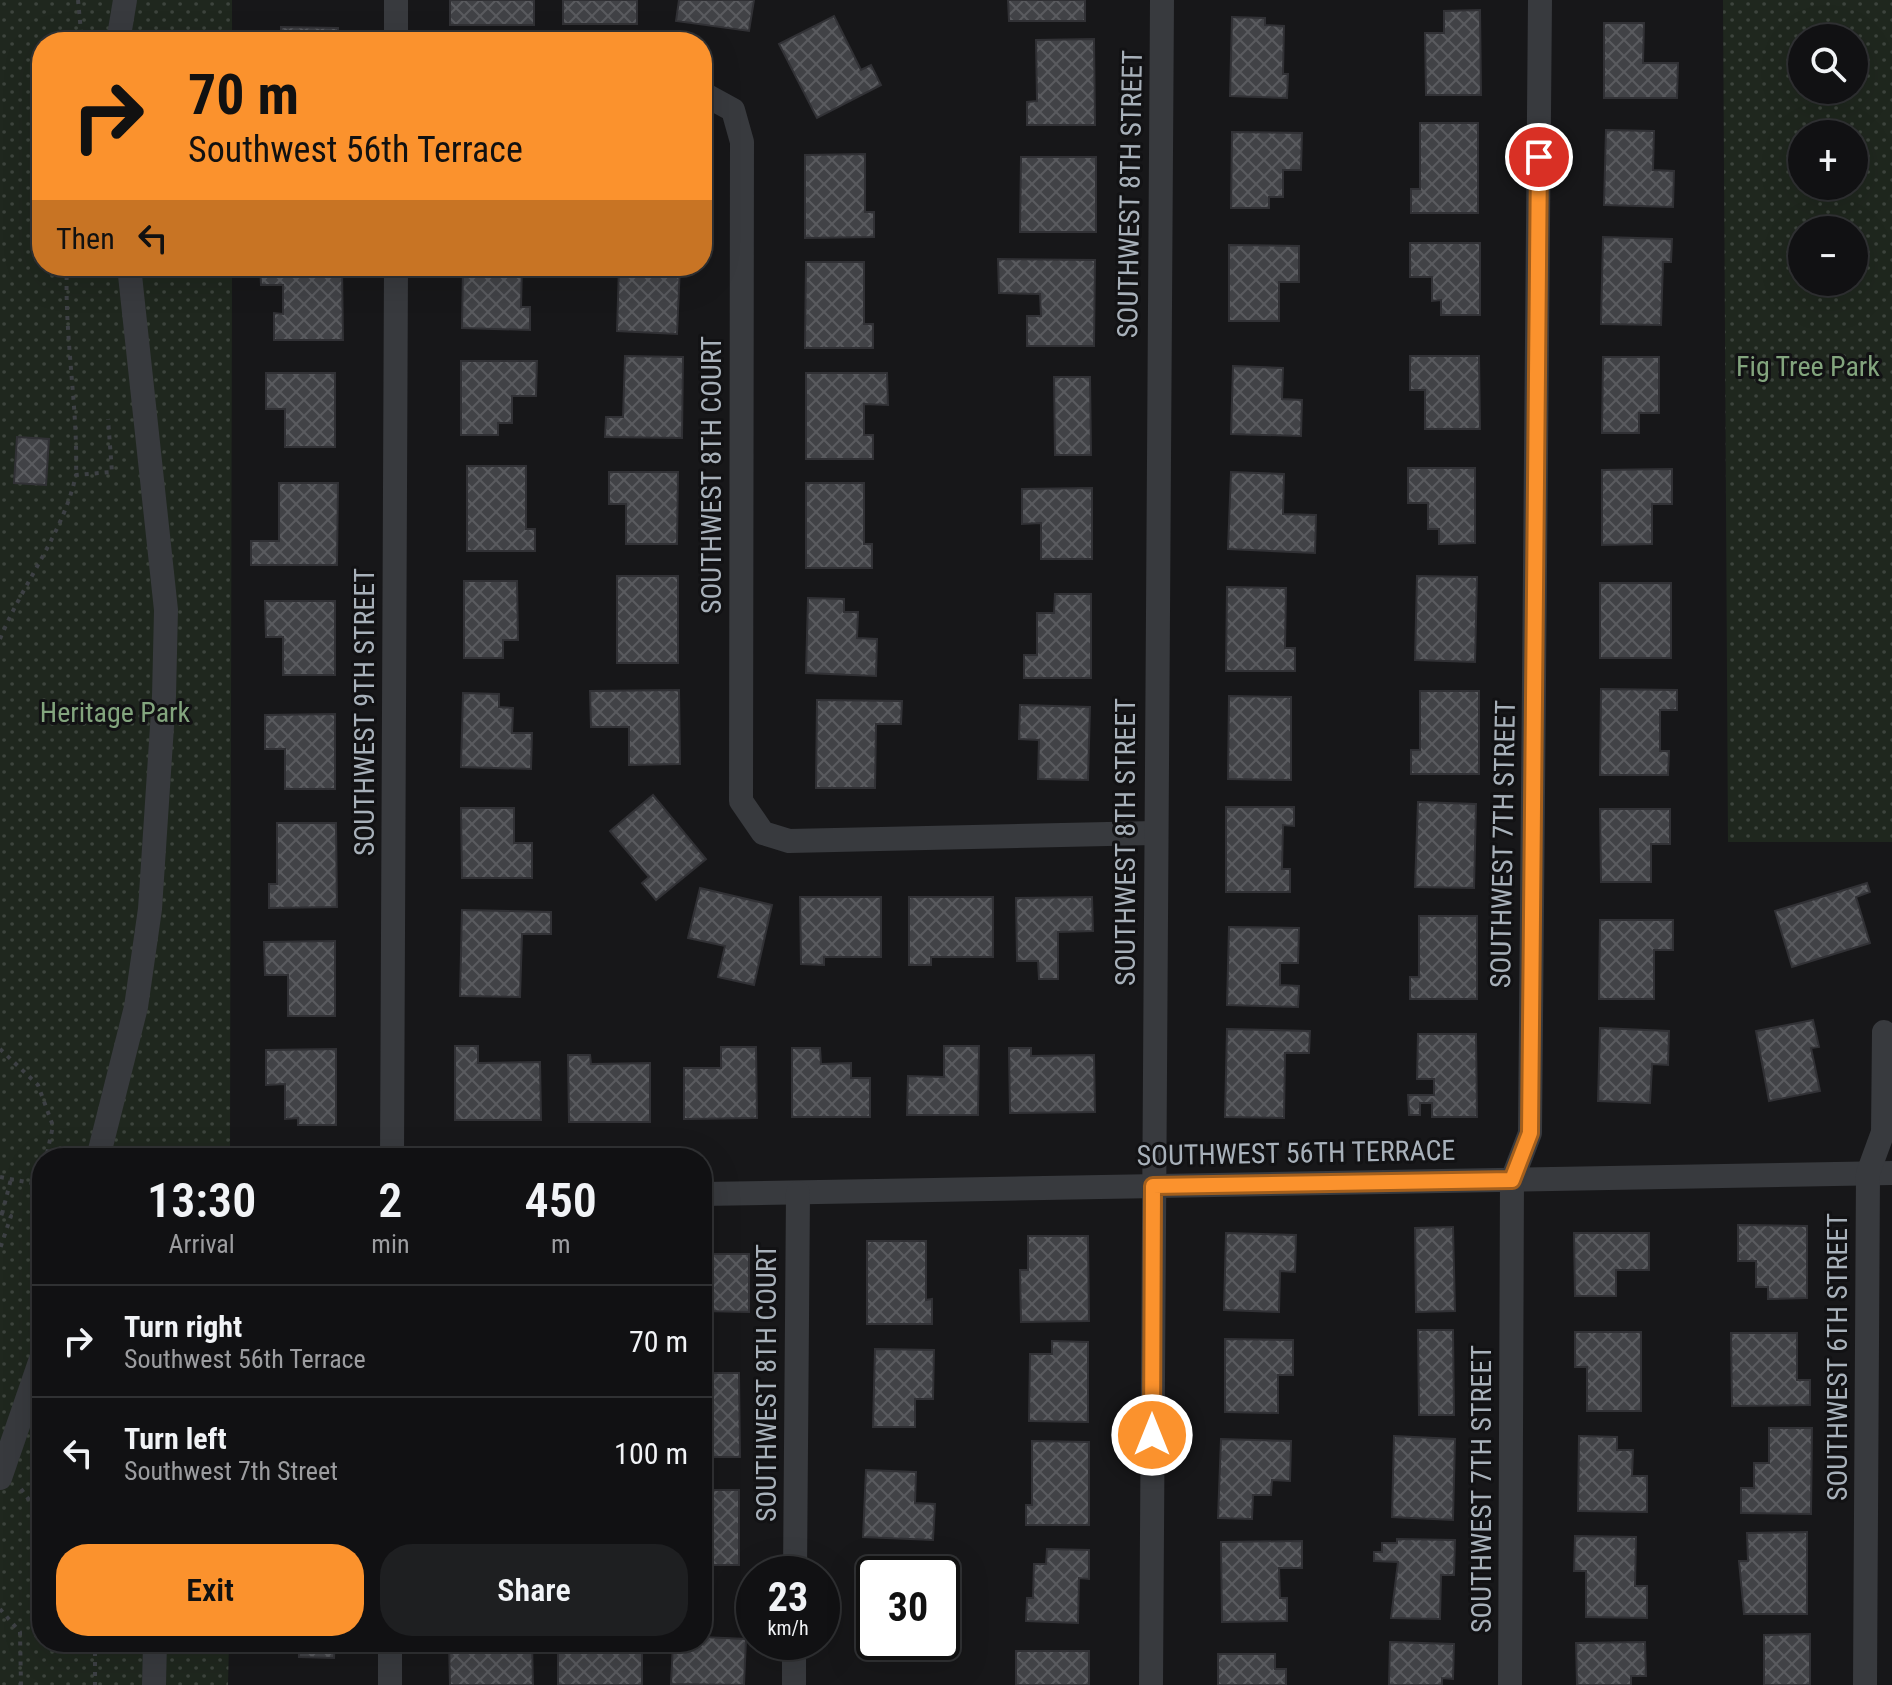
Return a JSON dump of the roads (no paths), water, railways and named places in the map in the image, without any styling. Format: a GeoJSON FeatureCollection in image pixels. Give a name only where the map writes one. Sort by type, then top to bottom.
{"type":"FeatureCollection","features":[{"type":"Feature","properties":{"kind":"street"},"geometry":{"type":"LineString","coordinates":[[120,32],[125,0]]}},
{"type":"Feature","properties":{"kind":"street"},"geometry":{"type":"LineString","coordinates":[[396,0],[396,32]]}},
{"type":"Feature","properties":{"kind":"street","name":"SOUTHWEST 8TH STREET"},"geometry":{"type":"LineString","coordinates":[[1151,1685],[1154,833],[1162,0]]}},
{"type":"Feature","properties":{"kind":"street","name":"SOUTHWEST 7TH STREET"},"geometry":{"type":"LineString","coordinates":[[1510,1685],[1512,1180],[1530,1133],[1540,0]]}},
{"type":"Feature","properties":{"kind":"street","name":"SOUTHWEST 8TH COURT"},"geometry":{"type":"LineString","coordinates":[[712,98],[733,110],[742,142],[741,801],[763,833],[789,841],[1154,833]]}},
{"type":"Feature","properties":{"kind":"street"},"geometry":{"type":"LineString","coordinates":[[101,1148],[136,1007],[142,965],[160,804],[164,696],[166,610],[130,276]]}},
{"type":"Feature","properties":{"kind":"street","name":"SOUTHWEST 9TH STREET"},"geometry":{"type":"LineString","coordinates":[[392,1148],[396,276]]}},
{"type":"Feature","properties":{"kind":"street","name":"SOUTHWEST 6TH STREET"},"geometry":{"type":"LineString","coordinates":[[1865,1685],[1884,1032]]}},
{"type":"Feature","properties":{"kind":"street","name":"SOUTHWEST 56TH TERRACE"},"geometry":{"type":"LineString","coordinates":[[712,1194],[1880,1173]]}},
{"type":"Feature","properties":{"kind":"street","name":"SOUTHWEST 8TH COURT"},"geometry":{"type":"LineString","coordinates":[[795,1556],[798,1193]]}},
{"type":"Feature","properties":{"kind":"street"},"geometry":{"type":"LineString","coordinates":[[9,1482],[32,1394]]}},
{"type":"Feature","properties":{"kind":"street"},"geometry":{"type":"LineString","coordinates":[[154,1685],[155,1652]]}},
{"type":"Feature","properties":{"kind":"street"},"geometry":{"type":"LineString","coordinates":[[390,1652],[390,1685]]}},
{"type":"Feature","properties":{"kind":"street"},"geometry":{"type":"LineString","coordinates":[[794,1660],[794,1685]]}},
{"type":"Feature","properties":{"kind":"park label","name":"Fig Tree Park"},"geometry":{"type":"Point","coordinates":[1808,366]}},
{"type":"Feature","properties":{"kind":"park label","name":"Heritage Park"},"geometry":{"type":"Point","coordinates":[115,712]}}]}
